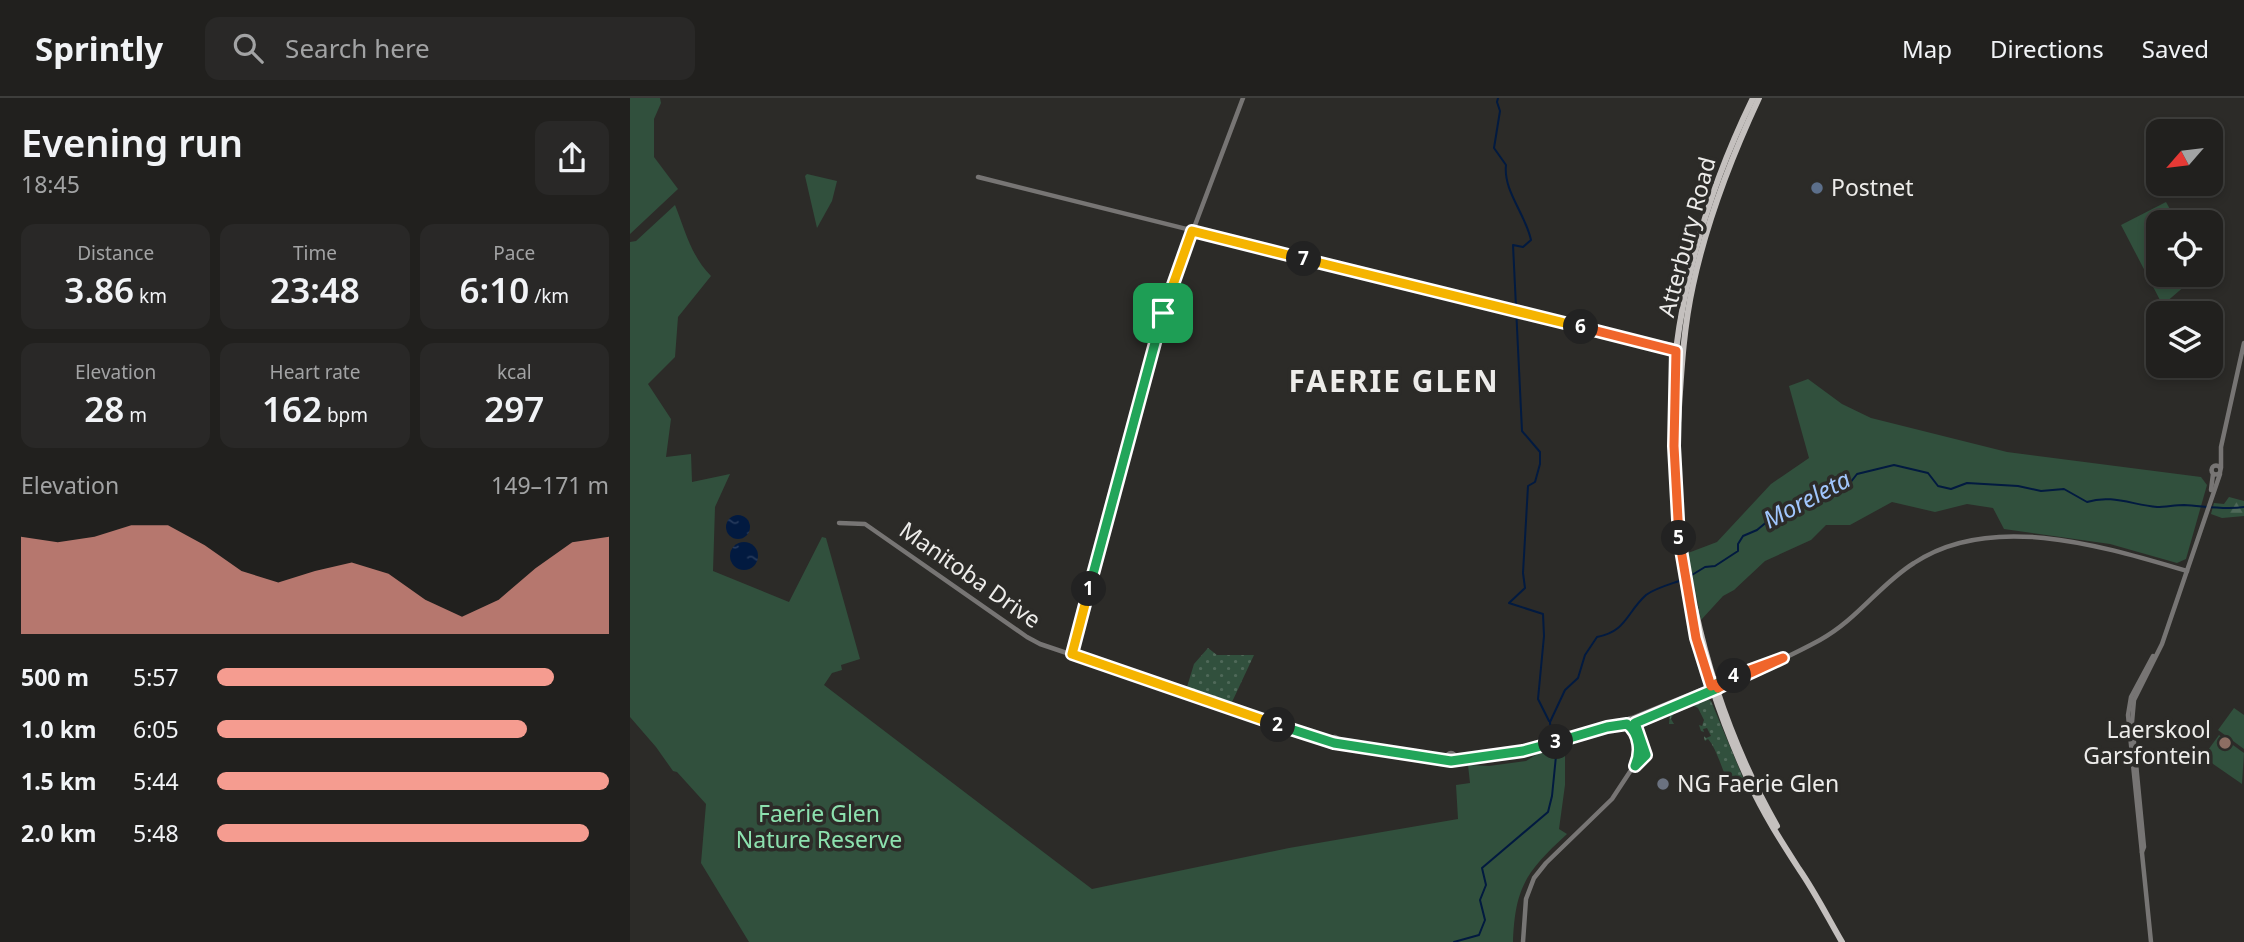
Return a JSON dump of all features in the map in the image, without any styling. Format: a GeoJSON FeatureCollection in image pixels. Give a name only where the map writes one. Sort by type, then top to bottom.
{"type":"FeatureCollection","features":[{"type":"Feature","properties":{"kind":"main road","name":"Atterbury Road"},"geometry":{"type":"LineString","coordinates":[[1753,98],[1722,167],[1707,214],[1686,295],[1676,349],[1674,400],[1677,516],[1689,591],[1714,687],[1751,777],[1842,942]]}},
{"type":"Feature","properties":{"kind":"main road","name":"Atterbury Road"},"geometry":{"type":"LineString","coordinates":[[1684,566],[1678,425],[1683,348],[1691,300],[1721,189],[1759,98]]}},
{"type":"Feature","properties":{"kind":"street"},"geometry":{"type":"LineString","coordinates":[[1072,654],[1163,313],[1243,98]]}},
{"type":"Feature","properties":{"kind":"street"},"geometry":{"type":"LineString","coordinates":[[978,177],[1614,336],[1676,349]]}},
{"type":"Feature","properties":{"kind":"street"},"geometry":{"type":"LineString","coordinates":[[2151,942],[2132,707],[2162,642],[2205,515],[2218,472],[2244,343]]}},
{"type":"Feature","properties":{"kind":"street"},"geometry":{"type":"LineString","coordinates":[[2218,472],[2212,471],[2221,447]]}},
{"type":"Feature","properties":{"kind":"street","name":"Manitoba Drive"},"geometry":{"type":"LineString","coordinates":[[839,523],[865,524],[1030,639],[1253,717],[1323,738],[1437,758],[1514,753],[1632,722],[1820,640],[1854,617],[1911,564],[1928,554],[1962,542],[2031,537],[2110,548],[2187,571]]}},
{"type":"Feature","properties":{"kind":"street"},"geometry":{"type":"LineString","coordinates":[[1523,942],[1526,899],[1534,878],[1612,799],[1641,755],[1632,722]]}},
{"type":"Feature","properties":{"kind":"green space"},"geometry":{"type":"Polygon","coordinates":[[[630,98],[660,98],[661,103],[654,119],[654,157],[678,189],[630,234],[630,98]]]}},
{"type":"Feature","properties":{"kind":"green space"},"geometry":{"type":"Polygon","coordinates":[[[807,174],[837,181],[832,201],[817,228],[805,176],[807,174]]]}},
{"type":"Feature","properties":{"kind":"green space"},"geometry":{"type":"Polygon","coordinates":[[[2166,202],[2170,210],[2150,210],[2166,202]]]}},
{"type":"Feature","properties":{"kind":"green space","name":"Faerie Glen Nature Reserve"},"geometry":{"type":"Polygon","coordinates":[[[675,205],[693,251],[711,276],[678,317],[675,357],[648,384],[671,419],[666,457],[691,454],[692,482],[730,474],[715,507],[713,571],[789,602],[822,537],[826,538],[860,659],[841,665],[842,670],[832,673],[824,685],[1092,889],[1289,848],[1458,819],[1456,785],[1470,783],[1468,765],[1489,766],[1526,761],[1547,748],[1565,742],[1565,785],[1559,829],[1567,834],[1533,870],[1520,893],[1513,942],[749,942],[701,863],[706,804],[677,772],[673,771],[630,717],[630,242],[636,241],[675,205]]]}},
{"type":"Feature","properties":{"kind":"green space"},"geometry":{"type":"Polygon","coordinates":[[[2146,212],[2146,273],[2121,225],[2146,212]]]}},
{"type":"Feature","properties":{"kind":"green space"},"geometry":{"type":"Polygon","coordinates":[[[2153,287],[2184,287],[2167,301],[2160,301],[2153,287]]]}},
{"type":"Feature","properties":{"kind":"green space"},"geometry":{"type":"Polygon","coordinates":[[[1808,379],[1842,404],[1871,418],[2007,452],[2201,477],[2207,485],[2186,559],[2177,563],[2110,544],[2004,529],[1993,508],[1967,504],[1935,512],[1892,502],[1850,525],[1826,525],[1811,540],[1765,561],[1734,590],[1723,596],[1701,620],[1688,553],[1717,542],[1771,484],[1809,458],[1789,386],[1808,379]]]}},
{"type":"Feature","properties":{"kind":"green space"},"geometry":{"type":"Polygon","coordinates":[[[2229,497],[2244,501],[2244,516],[2222,518],[2211,514],[2214,503],[2224,504],[2229,497]]]}},
{"type":"Feature","properties":{"kind":"green space"},"geometry":{"type":"Polygon","coordinates":[[[1208,648],[1217,655],[1254,655],[1232,702],[1187,687],[1194,664],[1208,648]]]}},
{"type":"Feature","properties":{"kind":"green space"},"geometry":{"type":"Polygon","coordinates":[[[1705,698],[1711,701],[1746,785],[1745,791],[1739,795],[1730,786],[1712,745],[1708,739],[1705,741],[1704,736],[1711,736],[1707,728],[1703,729],[1704,732],[1701,731],[1699,725],[1702,726],[1704,720],[1698,708],[1691,704],[1705,698]]]}},
{"type":"Feature","properties":{"kind":"green space"},"geometry":{"type":"Polygon","coordinates":[[[2234,708],[2244,715],[2244,749],[2218,730],[2234,708]]]}},
{"type":"Feature","properties":{"kind":"green space"},"geometry":{"type":"Polygon","coordinates":[[[1679,710],[1671,719],[1674,724],[1669,724],[1670,714],[1679,710]]]}},
{"type":"Feature","properties":{"kind":"green space"},"geometry":{"type":"Polygon","coordinates":[[[2219,735],[2244,753],[2242,784],[2203,757],[2219,735]]]}},
{"type":"Feature","properties":{"kind":"water"},"geometry":{"type":"Polygon","coordinates":[[[738,515],[749,522],[750,527],[743,538],[738,539],[727,532],[726,527],[733,516],[738,515]]]}},
{"type":"Feature","properties":{"kind":"water"},"geometry":{"type":"Polygon","coordinates":[[[744,542],[754,546],[758,556],[754,566],[744,570],[734,566],[730,556],[734,546],[744,542]]]}},
{"type":"Feature","properties":{"kind":"waterway"},"geometry":{"type":"LineString","coordinates":[[1498,98],[1500,111],[1494,148],[1506,165],[1511,194],[1531,240],[1523,247],[1513,245],[1522,431],[1540,452],[1535,482],[1528,486],[1523,573],[1525,588],[1509,603],[1543,614],[1544,636],[1538,699],[1549,721]]}},
{"type":"Feature","properties":{"kind":"waterway","name":"Moreleta"},"geometry":{"type":"LineString","coordinates":[[1687,578],[1705,567],[1715,566],[1738,551],[1738,544],[1743,536],[1757,530],[1780,511],[1801,505],[1850,483],[1857,474],[1894,465],[1928,473],[1938,486],[1951,489],[1967,483],[2018,486],[2041,491],[2064,489],[2087,502],[2105,499],[2157,507],[2244,507]]}},
{"type":"Feature","properties":{"kind":"waterway","name":"Moreleta"},"geometry":{"type":"LineString","coordinates":[[1454,942],[1479,935],[1485,920],[1480,900],[1486,885],[1482,868],[1548,812],[1556,756],[1552,747],[1550,722],[1565,690],[1578,678],[1585,655],[1597,637],[1620,626],[1646,595],[1682,580]]}},
{"type":"Feature","properties":{"kind":"place","name":"Postnet"},"geometry":{"type":"Point","coordinates":[1817,188]}},
{"type":"Feature","properties":{"kind":"place","name":"Laerskool Garsfontein"},"geometry":{"type":"Point","coordinates":[2225,743]}},
{"type":"Feature","properties":{"kind":"place","name":"NG Faerie Glen"},"geometry":{"type":"Point","coordinates":[1663,784]}},
{"type":"Feature","properties":{"kind":"district","name":"FAERIE GLEN"},"geometry":{"type":"Point","coordinates":[1394,382]}},
{"type":"Feature","properties":{"kind":"route"},"geometry":{"type":"LineString","coordinates":[[1163,313],[1072,654],[1333,743],[1451,761],[1523,751],[1626,724],[1633,731],[1639,747],[1639,758],[1635,766],[1646,757],[1635,723],[1718,688],[1716,684],[1750,669],[1783,658],[1718,688],[1716,684],[1711,686],[1696,638],[1684,578],[1677,516],[1674,400],[1676,351],[1192,231],[1163,313]]}}]}
